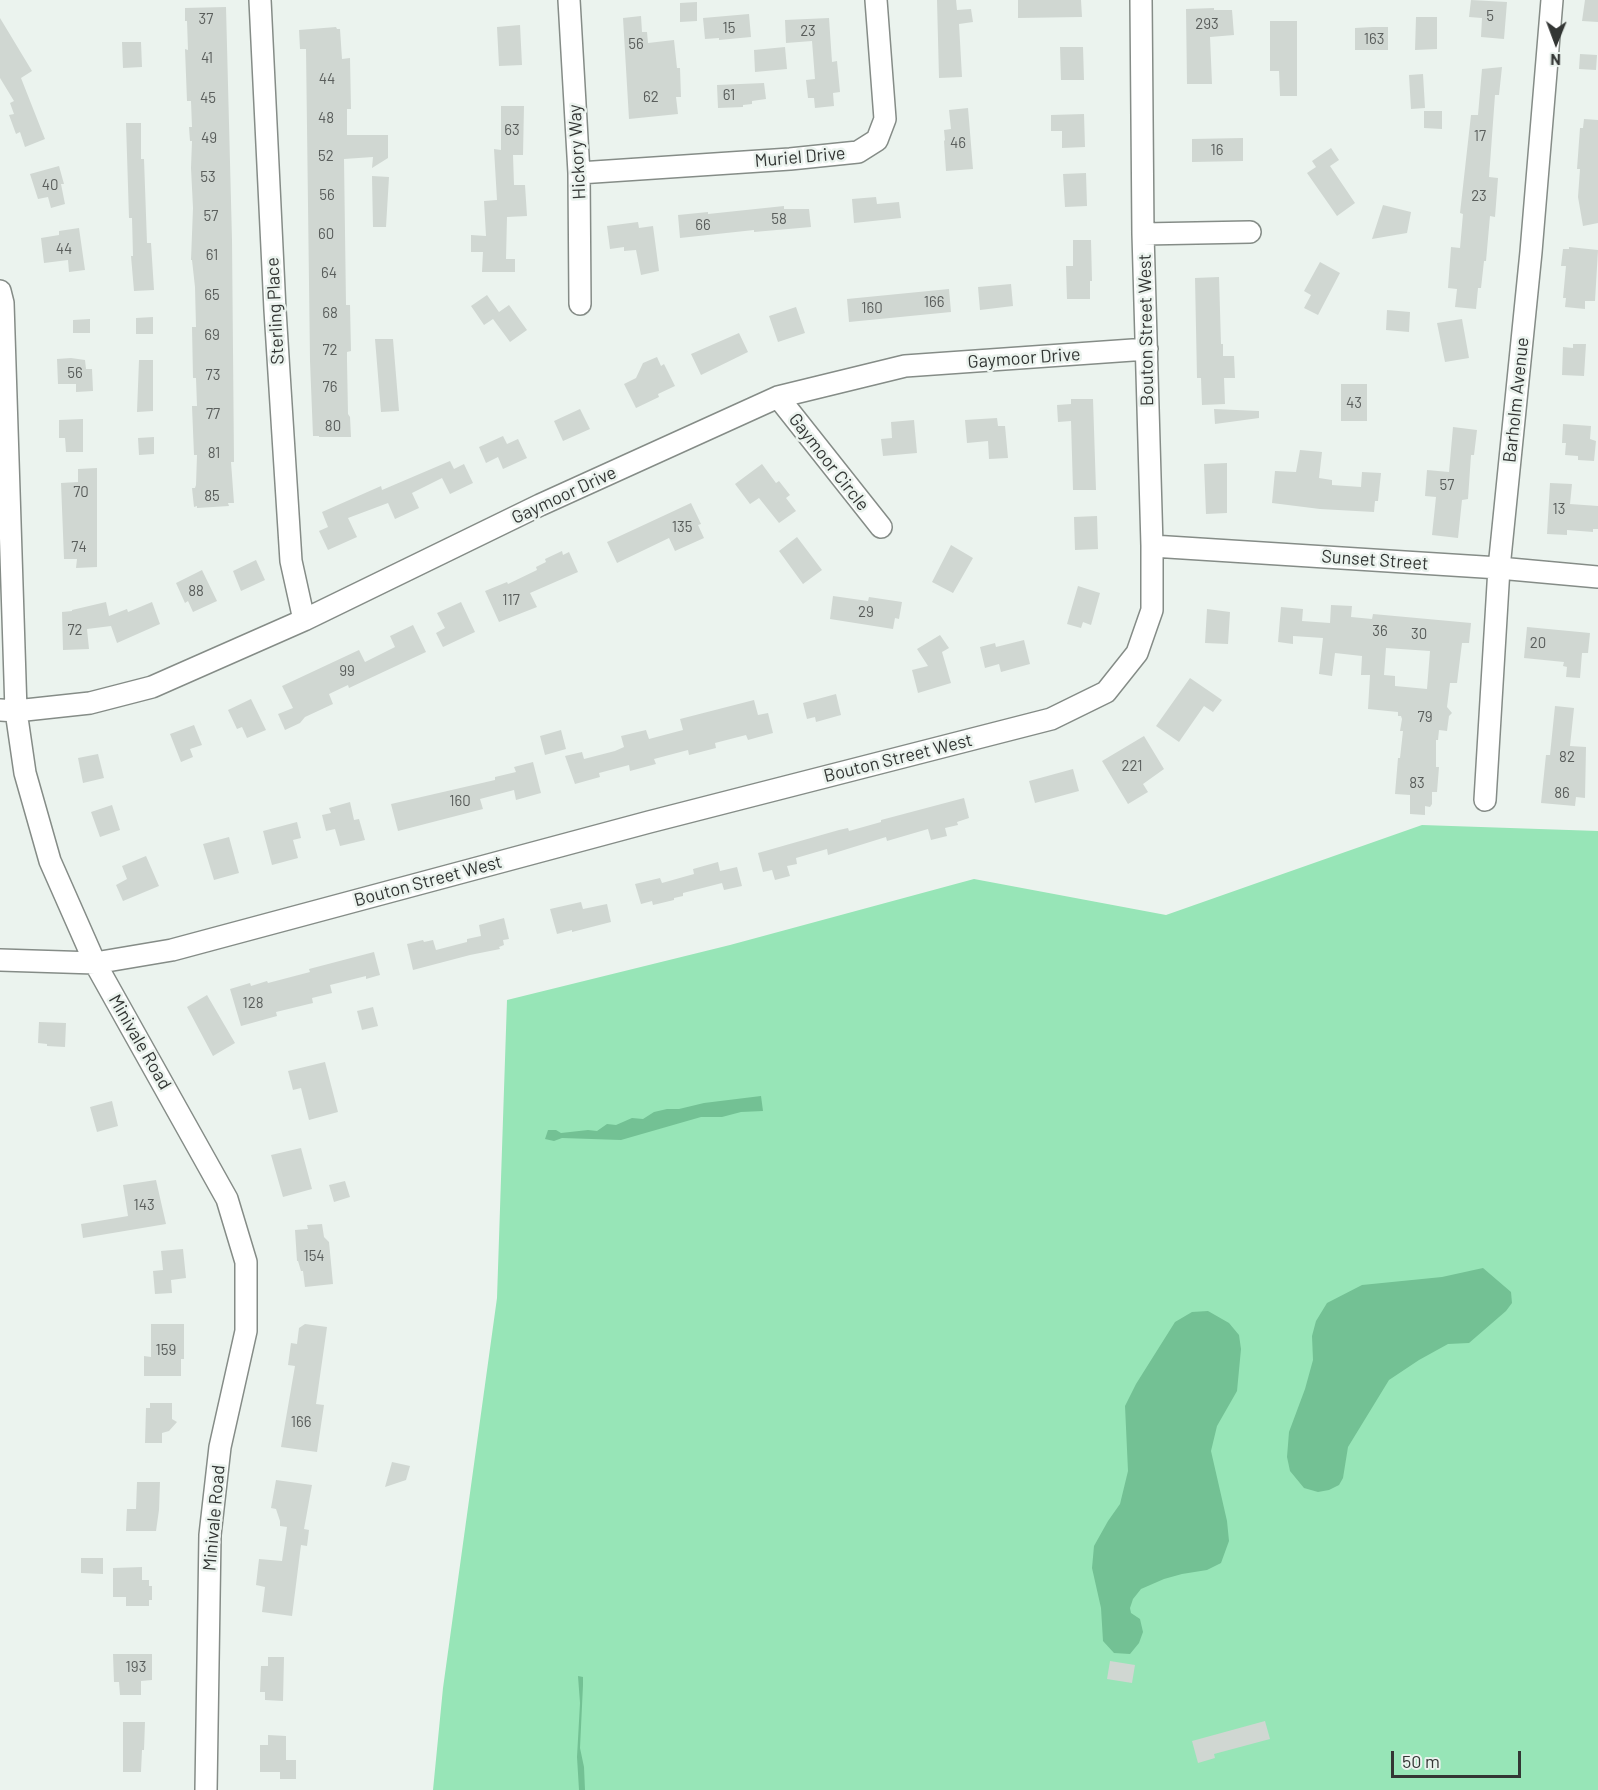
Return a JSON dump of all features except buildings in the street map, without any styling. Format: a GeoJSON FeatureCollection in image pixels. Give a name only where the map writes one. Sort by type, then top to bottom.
{"type":"FeatureCollection","features":[{"type":"Feature","properties":{"kind":"street","name":"Sterling Place"},"geometry":{"type":"LineString","coordinates":[[260,0],[275,310],[291,561],[303,621]]}},
{"type":"Feature","properties":{"kind":"street","name":"Hickory Way"},"geometry":{"type":"LineString","coordinates":[[568,0],[579,173],[580,304]]}},
{"type":"Feature","properties":{"kind":"street","name":"Muriel Drive"},"geometry":{"type":"LineString","coordinates":[[579,173],[790,159],[858,152],[877,140],[885,119],[876,0]]}},
{"type":"Feature","properties":{"kind":"street","name":"Bouton Street West"},"geometry":{"type":"LineString","coordinates":[[0,960],[95,963],[172,950],[649,822],[1051,719],[1106,692],[1137,653],[1152,610],[1143,234],[1141,0]]}},
{"type":"Feature","properties":{"kind":"street","name":"Barholm Avenue"},"geometry":{"type":"LineString","coordinates":[[1485,800],[1499,568],[1532,252],[1552,0]]}},
{"type":"Feature","properties":{"kind":"street"},"geometry":{"type":"LineString","coordinates":[[1143,234],[1250,232]]}},
{"type":"Feature","properties":{"kind":"street","name":"Minivale Road"},"geometry":{"type":"LineString","coordinates":[[0,291],[3,303],[8,710],[50,861],[95,963],[227,1198],[246,1262],[246,1331],[220,1447],[210,1535],[206,1790]]}},
{"type":"Feature","properties":{"kind":"street","name":"Gaymoor Drive"},"geometry":{"type":"LineString","coordinates":[[8,710],[90,703],[152,687],[303,621],[540,505],[778,397],[905,366],[1147,349]]}},
{"type":"Feature","properties":{"kind":"street","name":"Gaymoor Circle"},"geometry":{"type":"LineString","coordinates":[[778,397],[881,527]]}},
{"type":"Feature","properties":{"kind":"street","name":"Sunset Street"},"geometry":{"type":"LineString","coordinates":[[1152,546],[1499,568],[1598,577]]}},
{"type":"Feature","properties":{"kind":"shaded area"},"geometry":{"type":"Polygon","coordinates":[[[1422,825],[1598,831],[1598,1790],[433,1790],[443,1688],[497,1298],[507,1000],[730,945],[974,879],[1166,915],[1422,825]]]}},
{"type":"Feature","properties":{"kind":"shaded area"},"geometry":{"type":"Polygon","coordinates":[[[761,1096],[763,1111],[741,1112],[722,1117],[701,1117],[621,1140],[562,1138],[554,1141],[545,1139],[548,1130],[561,1133],[597,1131],[607,1124],[616,1125],[632,1118],[643,1119],[654,1112],[667,1109],[761,1096]]]}},
{"type":"Feature","properties":{"kind":"shaded area"},"geometry":{"type":"Polygon","coordinates":[[[1483,1268],[1511,1292],[1512,1303],[1506,1311],[1469,1343],[1448,1344],[1389,1380],[1348,1447],[1343,1478],[1339,1485],[1318,1492],[1304,1488],[1290,1471],[1287,1457],[1289,1432],[1313,1360],[1312,1336],[1316,1321],[1327,1303],[1362,1285],[1442,1277],[1483,1268]]]}},
{"type":"Feature","properties":{"kind":"shaded area"},"geometry":{"type":"Polygon","coordinates":[[[1208,1311],[1229,1323],[1239,1335],[1241,1349],[1237,1391],[1217,1426],[1211,1451],[1227,1521],[1229,1541],[1221,1563],[1207,1570],[1164,1579],[1141,1589],[1133,1599],[1130,1608],[1131,1613],[1140,1619],[1143,1632],[1139,1643],[1130,1654],[1114,1653],[1103,1641],[1101,1608],[1092,1568],[1094,1546],[1120,1504],[1128,1471],[1125,1406],[1136,1384],[1175,1322],[1192,1312],[1208,1311]]]}},
{"type":"Feature","properties":{"kind":"shaded area"},"geometry":{"type":"Polygon","coordinates":[[[578,1676],[583,1677],[580,1748],[585,1790],[579,1790],[578,1676]]]}}]}
